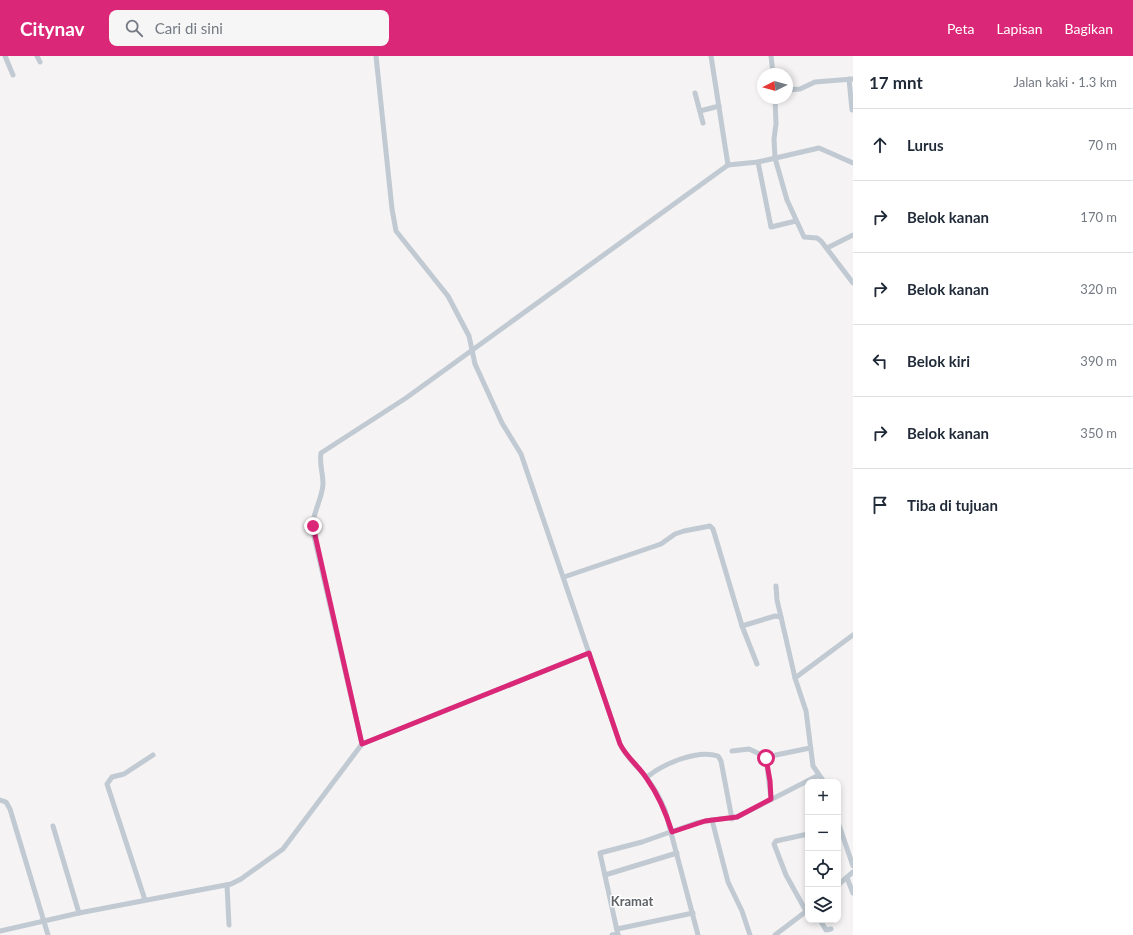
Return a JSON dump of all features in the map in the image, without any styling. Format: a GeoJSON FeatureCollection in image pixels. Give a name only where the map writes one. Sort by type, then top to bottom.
{"type":"FeatureCollection","features":[{"type":"Feature","properties":{"kind":"street"},"geometry":{"type":"LineString","coordinates":[[5,56],[13,75]]}},
{"type":"Feature","properties":{"kind":"street"},"geometry":{"type":"LineString","coordinates":[[37,56],[40,62]]}},
{"type":"Feature","properties":{"kind":"street"},"geometry":{"type":"LineString","coordinates":[[376,56],[392,209],[396,231],[448,296],[471,341],[475,364],[502,423],[521,454],[620,744],[625,754],[646,778],[659,796],[672,832],[698,935]]}},
{"type":"Feature","properties":{"kind":"street"},"geometry":{"type":"LineString","coordinates":[[711,56],[728,165]]}},
{"type":"Feature","properties":{"kind":"street"},"geometry":{"type":"LineString","coordinates":[[771,56],[772,68]]}},
{"type":"Feature","properties":{"kind":"street"},"geometry":{"type":"LineString","coordinates":[[793,90],[800,89],[816,82],[851,79],[852,110]]}},
{"type":"Feature","properties":{"kind":"street"},"geometry":{"type":"LineString","coordinates":[[695,93],[703,123]]}},
{"type":"Feature","properties":{"kind":"street"},"geometry":{"type":"LineString","coordinates":[[775,104],[775,158],[782,187],[796,221],[804,237],[817,238],[827,248],[853,283]]}},
{"type":"Feature","properties":{"kind":"street"},"geometry":{"type":"LineString","coordinates":[[700,111],[719,106]]}},
{"type":"Feature","properties":{"kind":"street"},"geometry":{"type":"LineString","coordinates":[[362,744],[314,532],[314,512],[322,489],[321,453],[393,407],[728,165],[758,162],[819,148],[853,163]]}},
{"type":"Feature","properties":{"kind":"street"},"geometry":{"type":"LineString","coordinates":[[758,162],[771,227],[796,221]]}},
{"type":"Feature","properties":{"kind":"street"},"geometry":{"type":"LineString","coordinates":[[827,248],[853,235]]}},
{"type":"Feature","properties":{"kind":"street"},"geometry":{"type":"LineString","coordinates":[[564,577],[661,544],[675,534],[710,526],[713,529],[742,626],[757,664]]}},
{"type":"Feature","properties":{"kind":"street"},"geometry":{"type":"LineString","coordinates":[[776,586],[777,600],[795,678],[806,711],[813,766],[821,779]]}},
{"type":"Feature","properties":{"kind":"street"},"geometry":{"type":"LineString","coordinates":[[742,626],[775,616],[781,617]]}},
{"type":"Feature","properties":{"kind":"street"},"geometry":{"type":"LineString","coordinates":[[795,678],[853,634]]}},
{"type":"Feature","properties":{"kind":"street"},"geometry":{"type":"LineString","coordinates":[[0,931],[43,920],[227,885],[241,879],[283,849],[362,744],[589,653]]}},
{"type":"Feature","properties":{"kind":"street"},"geometry":{"type":"LineString","coordinates":[[732,751],[749,749],[766,757],[810,748]]}},
{"type":"Feature","properties":{"kind":"street"},"geometry":{"type":"LineString","coordinates":[[144,900],[107,784],[112,777],[124,774],[152,755]]}},
{"type":"Feature","properties":{"kind":"street"},"geometry":{"type":"LineString","coordinates":[[646,778],[667,764],[688,757],[706,755],[718,756],[721,761],[732,818]]}},
{"type":"Feature","properties":{"kind":"street"},"geometry":{"type":"LineString","coordinates":[[766,757],[771,799]]}},
{"type":"Feature","properties":{"kind":"street"},"geometry":{"type":"LineString","coordinates":[[617,932],[600,853],[625,847],[701,822],[732,818],[746,814],[771,799],[818,775]]}},
{"type":"Feature","properties":{"kind":"street"},"geometry":{"type":"LineString","coordinates":[[0,800],[6,802],[10,809],[48,935]]}},
{"type":"Feature","properties":{"kind":"street"},"geometry":{"type":"LineString","coordinates":[[712,820],[728,882],[742,910],[750,935]]}},
{"type":"Feature","properties":{"kind":"street"},"geometry":{"type":"LineString","coordinates":[[53,826],[79,913]]}},
{"type":"Feature","properties":{"kind":"street"},"geometry":{"type":"LineString","coordinates":[[841,832],[853,866]]}},
{"type":"Feature","properties":{"kind":"street"},"geometry":{"type":"LineString","coordinates":[[805,835],[776,841],[774,844],[786,875],[805,908]]}},
{"type":"Feature","properties":{"kind":"street"},"geometry":{"type":"LineString","coordinates":[[605,876],[677,854]]}},
{"type":"Feature","properties":{"kind":"street"},"geometry":{"type":"LineString","coordinates":[[841,883],[853,872]]}},
{"type":"Feature","properties":{"kind":"street"},"geometry":{"type":"LineString","coordinates":[[847,878],[853,893]]}},
{"type":"Feature","properties":{"kind":"street"},"geometry":{"type":"LineString","coordinates":[[227,885],[229,925]]}},
{"type":"Feature","properties":{"kind":"street"},"geometry":{"type":"LineString","coordinates":[[775,935],[805,912]]}},
{"type":"Feature","properties":{"kind":"street"},"geometry":{"type":"LineString","coordinates":[[612,935],[617,932],[692,914]]}},
{"type":"Feature","properties":{"kind":"street"},"geometry":{"type":"LineString","coordinates":[[822,923],[826,930],[831,929]]}},
{"type":"Feature","properties":{"kind":"district","name":"Kramat"},"geometry":{"type":"Point","coordinates":[632,901]}},
{"type":"Feature","properties":{"kind":"route"},"geometry":{"type":"LineString","coordinates":[[313,526],[333,623],[362,744],[373,738],[589,653],[620,744],[625,754],[646,778],[659,796],[672,832],[696,823],[732,818],[746,814],[771,799],[766,758]]}}]}
